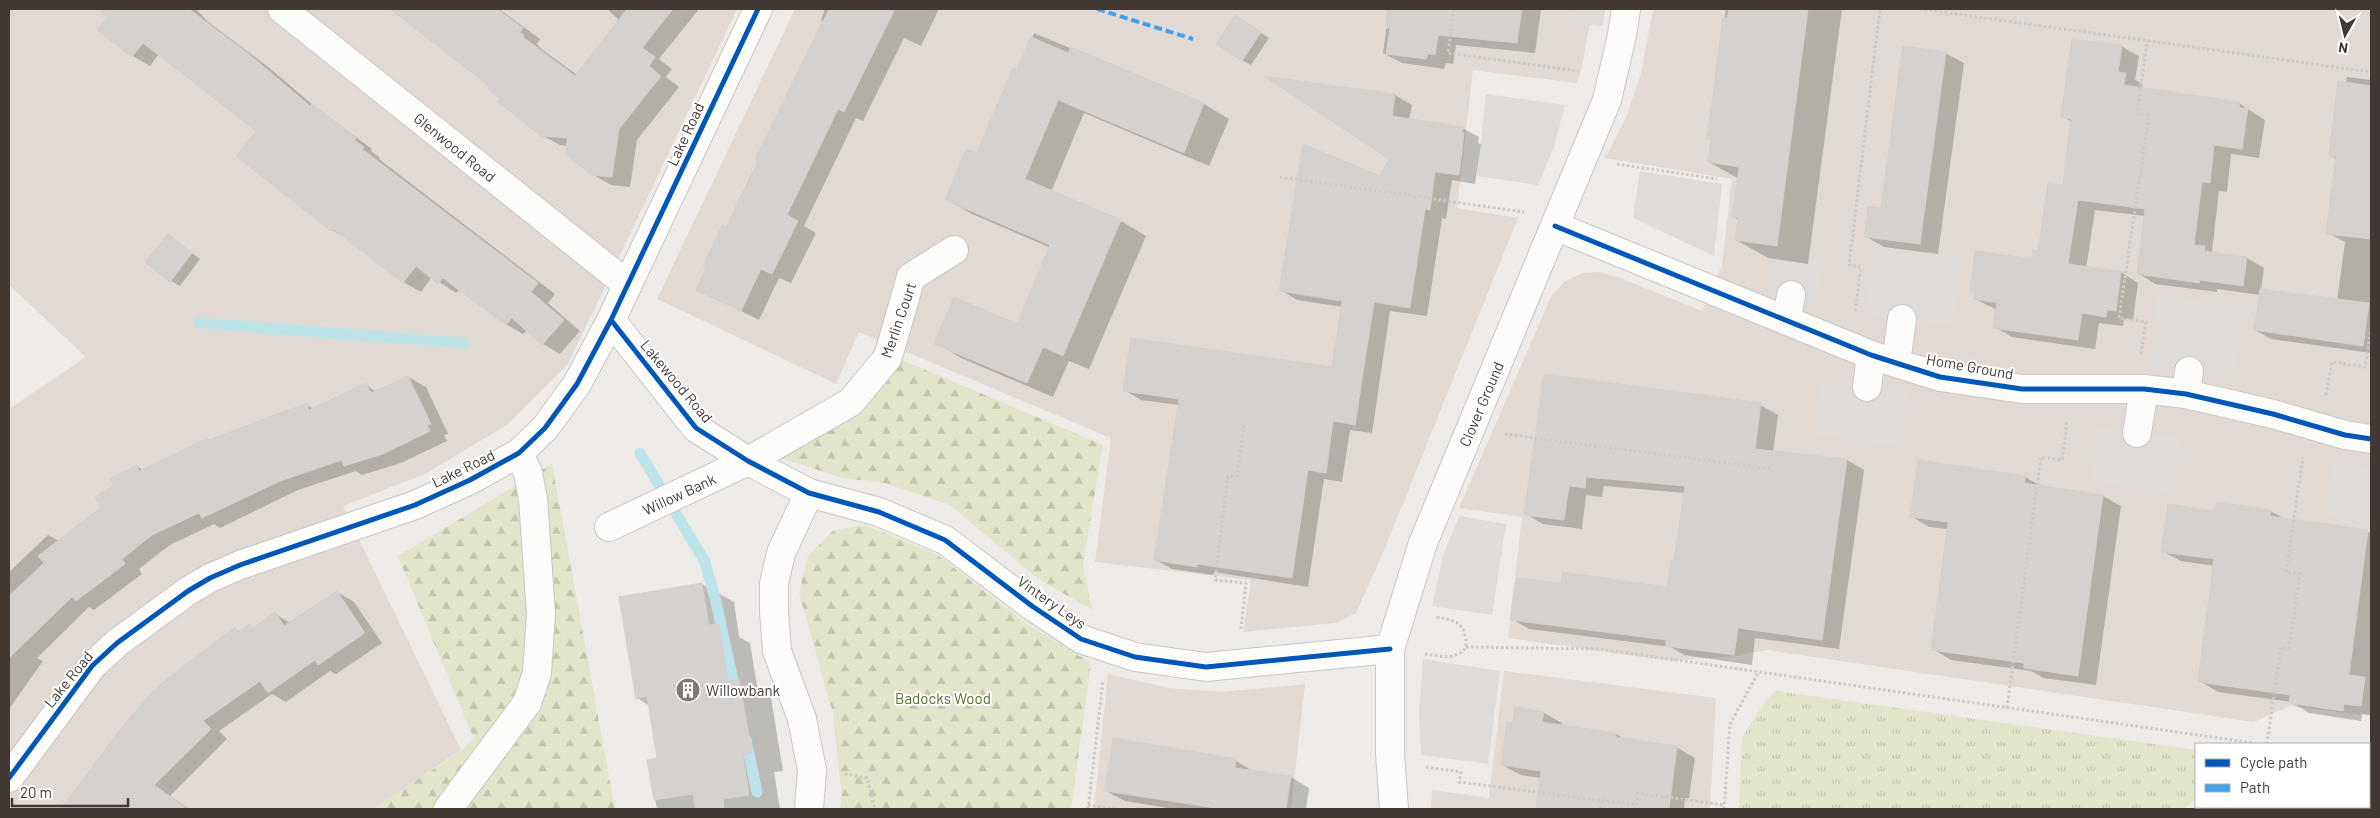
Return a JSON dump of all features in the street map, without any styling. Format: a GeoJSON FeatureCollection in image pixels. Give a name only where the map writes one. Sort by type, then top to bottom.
{"type":"FeatureCollection","features":[{"type":"Feature","properties":{"kind":"street","name":"Glenwood Road"},"geometry":{"type":"LineString","coordinates":[[282,9],[628,285]]}},
{"type":"Feature","properties":{"kind":"street","name":"Lake Road"},"geometry":{"type":"LineString","coordinates":[[9,778],[92,666],[124,638],[188,591],[210,578],[240,565],[415,505],[470,480],[519,453],[545,428],[578,384],[611,320],[758,9]]}},
{"type":"Feature","properties":{"kind":"street","name":"Clover Ground"},"geometry":{"type":"LineString","coordinates":[[1394,809],[1390,763],[1390,649],[1401,610],[1423,543],[1607,100],[1622,36],[1626,9]]}},
{"type":"Feature","properties":{"kind":"street","name":"Home Ground"},"geometry":{"type":"LineString","coordinates":[[1557,222],[1789,308],[1873,355],[1950,378],[2022,388],[2071,389],[2140,389],[2188,382],[2314,426],[2345,435],[2371,438]]}},
{"type":"Feature","properties":{"kind":"street","name":"Merlin Court"},"geometry":{"type":"LineString","coordinates":[[748,461],[851,402],[888,357],[911,277],[954,250]]}},
{"type":"Feature","properties":{"kind":"street"},"geometry":{"type":"LineString","coordinates":[[1867,387],[1873,355],[1902,319]]}},
{"type":"Feature","properties":{"kind":"street","name":"Lakewood Road"},"geometry":{"type":"LineString","coordinates":[[611,320],[696,428],[748,461],[809,493]]}},
{"type":"Feature","properties":{"kind":"street"},"geometry":{"type":"LineString","coordinates":[[2137,433],[2140,389]]}},
{"type":"Feature","properties":{"kind":"street"},"geometry":{"type":"LineString","coordinates":[[448,809],[527,703],[537,673],[541,614],[533,499],[528,473],[519,453]]}},
{"type":"Feature","properties":{"kind":"street","name":"Willow Bank"},"geometry":{"type":"LineString","coordinates":[[609,527],[748,461]]}},
{"type":"Feature","properties":{"kind":"street"},"geometry":{"type":"LineString","coordinates":[[809,493],[781,553],[774,584],[777,651],[802,719],[812,770],[809,809]]}},
{"type":"Feature","properties":{"kind":"street","name":"Vintery Leys"},"geometry":{"type":"LineString","coordinates":[[809,493],[879,512],[945,540],[1032,606],[1081,639],[1135,657],[1206,667],[1390,649]]}},
{"type":"Feature","properties":{"kind":"path"},"geometry":{"type":"LineString","coordinates":[[1454,9],[1448,53],[1613,75]]}},
{"type":"Feature","properties":{"kind":"path"},"geometry":{"type":"LineString","coordinates":[[1873,355],[1861,267],[1850,265],[1880,9]]}},
{"type":"Feature","properties":{"kind":"path"},"geometry":{"type":"LineString","coordinates":[[1920,9],[2371,72]]}},
{"type":"Feature","properties":{"kind":"path"},"geometry":{"type":"LineString","coordinates":[[2140,389],[2146,322],[2119,318],[2149,115],[2137,114],[2147,41]]}},
{"type":"Feature","properties":{"kind":"path"},"geometry":{"type":"LineString","coordinates":[[1583,158],[1717,179]]}},
{"type":"Feature","properties":{"kind":"path"},"geometry":{"type":"LineString","coordinates":[[1280,177],[1557,222]]}},
{"type":"Feature","properties":{"kind":"path"},"geometry":{"type":"LineString","coordinates":[[2267,743],[2281,647],[2289,648],[2300,574],[2286,572],[2314,426],[2332,362],[2366,367],[2371,330]]}},
{"type":"Feature","properties":{"kind":"path"},"geometry":{"type":"LineString","coordinates":[[2007,708],[2041,457],[2062,460],[2071,389]]}},
{"type":"Feature","properties":{"kind":"path"},"geometry":{"type":"LineString","coordinates":[[1237,664],[1246,584],[1215,580],[1228,476],[1238,476],[1244,425]]}},
{"type":"Feature","properties":{"kind":"path"},"geometry":{"type":"LineString","coordinates":[[1470,429],[1772,469]]}},
{"type":"Feature","properties":{"kind":"path"},"geometry":{"type":"LineString","coordinates":[[1390,649],[1451,657],[1461,654],[1466,647],[1464,630],[1456,620],[1401,610]]}},
{"type":"Feature","properties":{"kind":"path"},"geometry":{"type":"LineString","coordinates":[[1106,647],[1088,807],[1115,809]]}},
{"type":"Feature","properties":{"kind":"path"},"geometry":{"type":"LineString","coordinates":[[1466,647],[1600,649],[2253,743]]}},
{"type":"Feature","properties":{"kind":"path"},"geometry":{"type":"LineString","coordinates":[[1390,763],[1461,772],[1459,782],[1637,806],[1638,793],[1724,807],[1730,724],[1758,672]]}},
{"type":"Feature","properties":{"kind":"path"},"geometry":{"type":"LineString","coordinates":[[812,770],[867,778],[875,809]]}},
{"type":"Feature","properties":{"kind":"path"},"geometry":{"type":"LineString","coordinates":[[1601,809],[1602,801]]}},
{"type":"Feature","properties":{"kind":"shaded area"},"geometry":{"type":"Polygon","coordinates":[[[9,9],[737,9],[568,364],[507,425],[425,474],[343,506],[461,750],[373,809],[9,809],[9,409],[86,357],[9,285],[9,9]]]}},
{"type":"Feature","properties":{"kind":"shaded area"},"geometry":{"type":"Polygon","coordinates":[[[795,9],[1592,9],[1583,62],[1577,83],[1473,70],[1457,208],[1518,218],[1383,553],[1356,613],[1335,623],[1243,632],[1251,580],[1095,562],[1111,438],[859,332],[836,384],[657,299],[795,9]]]}},
{"type":"Feature","properties":{"kind":"shaded area"},"geometry":{"type":"Polygon","coordinates":[[[1569,9],[1605,9],[1603,26],[1567,23],[1569,9]]]}},
{"type":"Feature","properties":{"kind":"shaded area"},"geometry":{"type":"Polygon","coordinates":[[[1653,9],[2371,9],[2371,716],[2289,706],[2254,722],[1767,650],[1736,656],[1670,661],[1508,638],[1522,517],[1459,508],[1551,297],[1564,282],[1582,273],[1600,272],[1620,278],[1702,311],[1722,265],[1732,179],[1605,158],[1626,118],[1641,74],[1653,9]]]}},
{"type":"Feature","properties":{"kind":"shaded area"},"geometry":{"type":"Polygon","coordinates":[[[1486,94],[1565,105],[1554,147],[1538,185],[1477,176],[1486,94]]]}},
{"type":"Feature","properties":{"kind":"shaded area"},"geometry":{"type":"Polygon","coordinates":[[[1640,171],[1722,184],[1714,256],[1633,218],[1640,171]]]}},
{"type":"Feature","properties":{"kind":"shaded area"},"geometry":{"type":"Polygon","coordinates":[[[1875,246],[1963,259],[1953,326],[1865,314],[1875,246]]]}},
{"type":"Feature","properties":{"kind":"shaded area"},"geometry":{"type":"Polygon","coordinates":[[[1773,252],[1823,260],[1816,304],[1767,287],[1773,252]]]}},
{"type":"Feature","properties":{"kind":"shaded area"},"geometry":{"type":"Polygon","coordinates":[[[2158,295],[2243,307],[2234,377],[2148,366],[2158,295]]]}},
{"type":"Feature","properties":{"kind":"shaded area"},"geometry":{"type":"Polygon","coordinates":[[[1821,381],[1908,393],[1901,447],[1814,434],[1821,381]]]}},
{"type":"Feature","properties":{"kind":"shaded area"},"geometry":{"type":"Polygon","coordinates":[[[2098,427],[2180,438],[2173,493],[2091,481],[2098,427]]]}},
{"type":"Feature","properties":{"kind":"shaded area"},"geometry":{"type":"Polygon","coordinates":[[[2333,462],[2371,468],[2371,522],[2325,516],[2333,462]]]}},
{"type":"Feature","properties":{"kind":"shaded area"},"geometry":{"type":"Polygon","coordinates":[[[1459,516],[1506,524],[1492,615],[1432,606],[1443,556],[1459,516]]]}},
{"type":"Feature","properties":{"kind":"shaded area"},"geometry":{"type":"Polygon","coordinates":[[[1423,659],[1500,671],[1488,764],[1421,755],[1419,711],[1423,659]]]}},
{"type":"Feature","properties":{"kind":"shaded area"},"geometry":{"type":"Polygon","coordinates":[[[1504,671],[1716,698],[1710,809],[1431,809],[1432,790],[1489,798],[1504,671]]]}},
{"type":"Feature","properties":{"kind":"shaded area"},"geometry":{"type":"Polygon","coordinates":[[[1108,674],[1169,688],[1223,692],[1305,684],[1291,809],[1094,809],[1108,674]]]}},
{"type":"Feature","properties":{"kind":"green space"},"geometry":{"type":"Polygon","coordinates":[[[897,358],[1103,445],[1083,564],[1092,610],[1037,578],[950,505],[885,483],[843,478],[775,456],[897,358]]]}},
{"type":"Feature","properties":{"kind":"green space"},"geometry":{"type":"Polygon","coordinates":[[[552,464],[615,809],[373,809],[461,751],[474,739],[398,556],[552,464]]]}},
{"type":"Feature","properties":{"kind":"green space","name":"Badocks Wood"},"geometry":{"type":"Polygon","coordinates":[[[865,525],[936,554],[1027,624],[1091,663],[1071,809],[840,809],[842,799],[833,713],[799,593],[808,556],[834,530],[865,525]]]}},
{"type":"Feature","properties":{"kind":"green space"},"geometry":{"type":"Polygon","coordinates":[[[1776,691],[2195,750],[2195,800],[2184,809],[1739,809],[1742,737],[1767,699],[1776,691]]]}},
{"type":"Feature","properties":{"kind":"building"},"geometry":{"type":"Polygon","coordinates":[[[98,9],[189,9],[249,54],[310,106],[312,104],[356,138],[354,140],[364,147],[362,149],[538,283],[531,292],[564,320],[542,345],[512,318],[506,325],[443,278],[438,284],[416,266],[403,283],[333,229],[331,231],[236,156],[256,131],[143,43],[132,57],[97,30],[108,17],[98,9]]]}},
{"type":"Feature","properties":{"kind":"building"},"geometry":{"type":"Polygon","coordinates":[[[390,9],[497,9],[523,28],[520,33],[524,35],[523,37],[575,76],[627,9],[673,9],[642,48],[655,57],[649,66],[661,76],[619,129],[612,177],[591,175],[566,154],[567,138],[541,136],[498,102],[500,99],[488,89],[490,87],[390,9]]]}},
{"type":"Feature","properties":{"kind":"building"},"geometry":{"type":"Polygon","coordinates":[[[829,9],[895,9],[844,112],[838,109],[787,215],[798,221],[772,274],[761,269],[741,311],[696,290],[706,268],[703,266],[722,225],[726,227],[758,161],[755,159],[829,9]]]}},
{"type":"Feature","properties":{"kind":"building"},"geometry":{"type":"Polygon","coordinates":[[[1387,9],[1522,9],[1517,43],[1438,35],[1435,55],[1428,54],[1426,59],[1386,54],[1390,28],[1386,28],[1387,9]]]}},
{"type":"Feature","properties":{"kind":"building"},"geometry":{"type":"Polygon","coordinates":[[[1729,9],[1808,9],[1777,246],[1735,240],[1738,218],[1732,217],[1739,167],[1708,162],[1711,139],[1707,139],[1723,18],[1727,18],[1729,9]]]}},
{"type":"Feature","properties":{"kind":"building"},"geometry":{"type":"Polygon","coordinates":[[[1235,15],[1261,32],[1242,61],[1216,44],[1235,15]]]}},
{"type":"Feature","properties":{"kind":"building"},"geometry":{"type":"Polygon","coordinates":[[[1031,37],[1068,53],[1071,47],[1204,103],[1184,153],[1058,100],[1025,179],[1121,220],[1063,356],[1043,347],[1027,383],[934,344],[954,297],[1017,324],[1050,245],[945,200],[966,149],[977,153],[1013,68],[1017,70],[1031,37]]]}},
{"type":"Feature","properties":{"kind":"building"},"geometry":{"type":"Polygon","coordinates":[[[2072,39],[2122,45],[2118,72],[2126,73],[2124,85],[2240,102],[2239,108],[2248,108],[2242,149],[2214,145],[2210,183],[2202,182],[2194,245],[2205,246],[2204,251],[2247,257],[2243,286],[2200,280],[2199,283],[2137,274],[2145,209],[2078,200],[2068,264],[2121,271],[2116,311],[2107,310],[2106,317],[2082,313],[2078,340],[1993,328],[1997,303],[1973,299],[1975,292],[1970,291],[1975,251],[2032,259],[2033,250],[2038,251],[2048,183],[2063,185],[2071,119],[2061,117],[2072,39]]]}},
{"type":"Feature","properties":{"kind":"building"},"geometry":{"type":"Polygon","coordinates":[[[1903,46],[1946,52],[1920,244],[1864,237],[1868,206],[1881,208],[1903,46]]]}},
{"type":"Feature","properties":{"kind":"building"},"geometry":{"type":"Polygon","coordinates":[[[1264,76],[1395,94],[1392,116],[1463,127],[1462,133],[1464,133],[1459,175],[1435,172],[1430,210],[1425,209],[1410,308],[1374,302],[1355,425],[1333,421],[1326,473],[1308,470],[1292,578],[1197,564],[1197,567],[1154,560],[1179,399],[1123,391],[1131,338],[1332,367],[1342,301],[1279,291],[1303,144],[1380,176],[1389,159],[1264,76]]]}},
{"type":"Feature","properties":{"kind":"building"},"geometry":{"type":"Polygon","coordinates":[[[2338,81],[2371,86],[2371,239],[2326,234],[2336,157],[2329,156],[2338,81]]]}},
{"type":"Feature","properties":{"kind":"building"},"geometry":{"type":"Polygon","coordinates":[[[168,234],[192,253],[170,282],[145,262],[168,234]]]}},
{"type":"Feature","properties":{"kind":"building"},"geometry":{"type":"Polygon","coordinates":[[[2260,289],[2369,303],[2363,346],[2254,330],[2260,289]]]}},
{"type":"Feature","properties":{"kind":"building"},"geometry":{"type":"Polygon","coordinates":[[[1544,374],[1761,403],[1755,449],[1847,459],[1822,640],[1738,628],[1734,655],[1666,646],[1666,640],[1510,620],[1516,578],[1561,583],[1563,572],[1667,587],[1671,560],[1674,561],[1685,486],[1586,477],[1585,488],[1569,486],[1564,520],[1524,515],[1544,374]]]}},
{"type":"Feature","properties":{"kind":"building"},"geometry":{"type":"Polygon","coordinates":[[[408,376],[431,424],[427,425],[430,431],[383,454],[344,466],[342,460],[280,481],[202,518],[199,513],[152,535],[122,559],[125,564],[76,601],[72,597],[9,658],[9,596],[44,563],[38,556],[101,507],[95,498],[113,485],[110,479],[137,465],[139,471],[208,438],[209,440],[285,411],[307,404],[309,410],[366,383],[371,393],[408,376]]]}},
{"type":"Feature","properties":{"kind":"building"},"geometry":{"type":"Polygon","coordinates":[[[1918,460],[2026,476],[2024,483],[2103,495],[2078,676],[2024,668],[2024,663],[1931,650],[1948,522],[1910,517],[1918,460]]]}},
{"type":"Feature","properties":{"kind":"building"},"geometry":{"type":"Polygon","coordinates":[[[2217,502],[2271,510],[2270,516],[2368,530],[2349,675],[2365,677],[2361,706],[2344,704],[2343,711],[2289,703],[2290,695],[2198,682],[2214,559],[2161,552],[2168,504],[2215,511],[2217,502]]]}},
{"type":"Feature","properties":{"kind":"building","name":"Willowbank"},"geometry":{"type":"Polygon","coordinates":[[[702,583],[709,625],[719,624],[728,681],[739,679],[752,753],[743,755],[749,795],[723,799],[724,809],[695,809],[693,794],[654,800],[647,760],[657,758],[647,696],[636,699],[619,597],[702,583]]]}},
{"type":"Feature","properties":{"kind":"building"},"geometry":{"type":"Polygon","coordinates":[[[337,591],[365,633],[318,665],[315,660],[268,693],[260,681],[203,721],[211,729],[154,785],[187,809],[61,809],[118,732],[150,694],[168,678],[235,627],[238,632],[249,624],[252,629],[275,612],[284,626],[337,591]]]}},
{"type":"Feature","properties":{"kind":"building"},"geometry":{"type":"Polygon","coordinates":[[[1515,707],[1544,712],[1542,722],[1616,733],[1616,737],[1677,746],[1669,809],[1536,809],[1541,771],[1501,765],[1507,722],[1513,723],[1515,707]]]}},
{"type":"Feature","properties":{"kind":"building"},"geometry":{"type":"Polygon","coordinates":[[[1113,738],[1236,759],[1235,768],[1291,776],[1286,809],[1222,809],[1105,791],[1113,738]]]}},
{"type":"Feature","properties":{"kind":"waterway"},"geometry":{"type":"LineString","coordinates":[[199,323],[464,343]]}},
{"type":"Feature","properties":{"kind":"waterway"},"geometry":{"type":"LineString","coordinates":[[640,453],[705,562],[716,602],[736,695]]}},
{"type":"Feature","properties":{"kind":"waterway"},"geometry":{"type":"LineString","coordinates":[[746,740],[757,792]]}},
{"type":"Feature","properties":{"kind":"marked path"},"geometry":{"type":"LineString","coordinates":[[1097,9],[1193,39]]}},
{"type":"Feature","properties":{"kind":"cycle path"},"geometry":{"type":"LineString","coordinates":[[9,778],[92,666],[117,643],[188,591],[210,578],[240,565],[415,505],[470,480],[519,453],[545,428],[577,384],[611,320],[758,9]]}},
{"type":"Feature","properties":{"kind":"cycle path"},"geometry":{"type":"LineString","coordinates":[[1555,226],[1871,355],[1940,377],[2022,389],[2144,389],[2186,394],[2273,414],[2345,435],[2371,439]]}},
{"type":"Feature","properties":{"kind":"cycle path"},"geometry":{"type":"LineString","coordinates":[[611,320],[696,428],[748,461],[809,493],[879,512],[945,540],[1032,606],[1081,639],[1135,657],[1206,667],[1390,649]]}},
{"type":"Feature","properties":{"kind":"place","name":"Willowbank"},"geometry":{"type":"Point","coordinates":[688,690]}}]}
